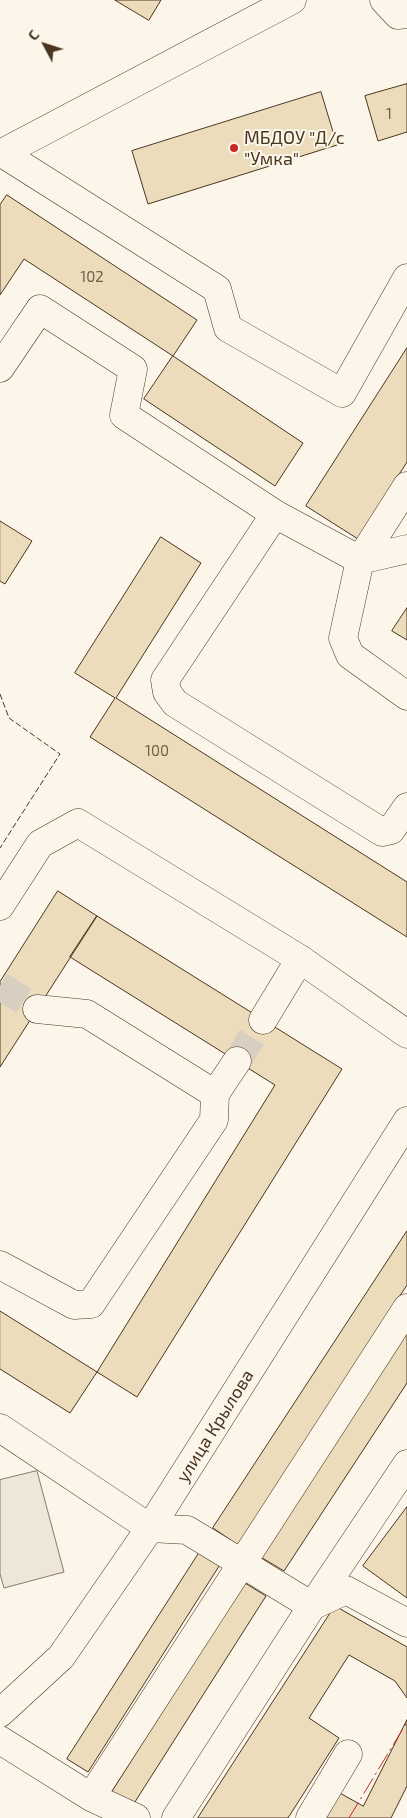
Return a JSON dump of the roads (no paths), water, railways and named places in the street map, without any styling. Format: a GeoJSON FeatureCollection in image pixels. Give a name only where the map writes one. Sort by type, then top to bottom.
{"type":"FeatureCollection","features":[{"type":"Feature","properties":{"kind":"street"},"geometry":{"type":"LineString","coordinates":[[1,154],[292,0]]}},
{"type":"Feature","properties":{"kind":"street"},"geometry":{"type":"LineString","coordinates":[[384,0],[398,15],[407,14]]}},
{"type":"Feature","properties":{"kind":"street"},"geometry":{"type":"LineString","coordinates":[[1,154],[217,289],[228,328],[342,393],[407,278]]}},
{"type":"Feature","properties":{"kind":"street"},"geometry":{"type":"LineString","coordinates":[[0,368],[40,309],[133,369],[124,416],[276,514],[360,560],[407,549]]}},
{"type":"Feature","properties":{"kind":"street"},"geometry":{"type":"LineString","coordinates":[[407,486],[360,560],[343,638],[350,656],[407,696]]}},
{"type":"Feature","properties":{"kind":"street"},"geometry":{"type":"LineString","coordinates":[[276,514],[165,680],[167,692],[175,703],[382,832],[391,830],[407,807]]}},
{"type":"Feature","properties":{"kind":"street"},"geometry":{"type":"LineString","coordinates":[[0,906],[40,844],[78,822],[300,959],[407,1034]]}},
{"type":"Feature","properties":{"kind":"street"},"geometry":{"type":"LineString","coordinates":[[263,1020],[300,959]]}},
{"type":"Feature","properties":{"kind":"street"},"geometry":{"type":"LineString","coordinates":[[37,1010],[87,1014],[215,1094]]}},
{"type":"Feature","properties":{"kind":"street"},"geometry":{"type":"LineString","coordinates":[[0,1265],[74,1305],[91,1304],[214,1120],[215,1094],[237,1061]]}},
{"type":"Feature","properties":{"kind":"street","name":"улица Крылова"},"geometry":{"type":"LineString","coordinates":[[0,1713],[61,1657],[150,1528],[407,1121]]}},
{"type":"Feature","properties":{"kind":"street"},"geometry":{"type":"LineString","coordinates":[[91,1797],[407,1308]]}},
{"type":"Feature","properties":{"kind":"street"},"geometry":{"type":"LineString","coordinates":[[0,1428],[150,1528],[187,1530],[312,1606]]}},
{"type":"Feature","properties":{"kind":"street"},"geometry":{"type":"LineString","coordinates":[[176,1818],[312,1606],[407,1464]]}},
{"type":"Feature","properties":{"kind":"street"},"geometry":{"type":"LineString","coordinates":[[312,1606],[346,1590],[407,1623]]}},
{"type":"Feature","properties":{"kind":"street"},"geometry":{"type":"LineString","coordinates":[[0,1740],[91,1797],[136,1818]]}},
{"type":"Feature","properties":{"kind":"street"},"geometry":{"type":"LineString","coordinates":[[310,1818],[348,1754]]}},
{"type":"Feature","properties":{"kind":"tunnel"},"geometry":{"type":"LineString","coordinates":[[0,986],[37,1009]]}},
{"type":"Feature","properties":{"kind":"tunnel"},"geometry":{"type":"LineString","coordinates":[[237,1061],[263,1020]]}},
{"type":"Feature","properties":{"kind":"place","name":"МБДОУ \"Д/с \"Умка\""},"geometry":{"type":"Point","coordinates":[234,148]}}]}
